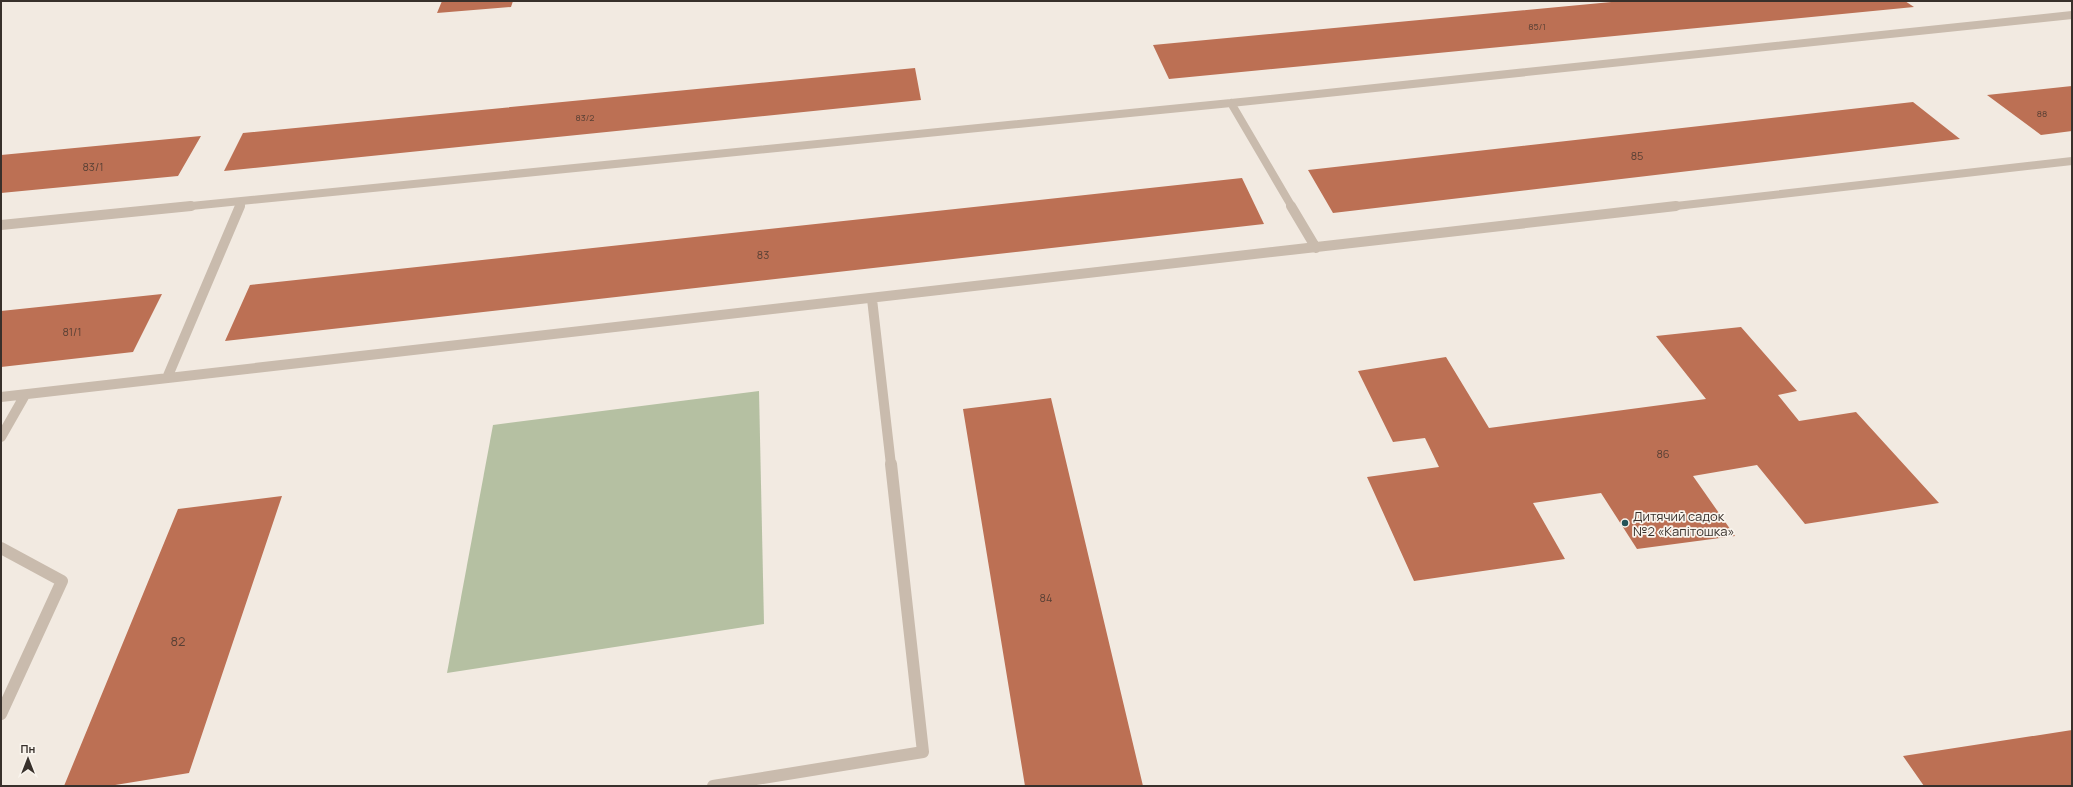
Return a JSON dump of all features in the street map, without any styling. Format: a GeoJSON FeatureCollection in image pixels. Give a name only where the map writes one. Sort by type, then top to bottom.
{"type":"FeatureCollection","features":[{"type":"Feature","properties":{"kind":"lane"},"geometry":{"type":"LineString","coordinates":[[1,225],[1231,103],[2072,15]]}},
{"type":"Feature","properties":{"kind":"lane"},"geometry":{"type":"LineString","coordinates":[[1231,103],[1316,248]]}},
{"type":"Feature","properties":{"kind":"lane"},"geometry":{"type":"LineString","coordinates":[[1,397],[872,299],[2072,161]]}},
{"type":"Feature","properties":{"kind":"lane"},"geometry":{"type":"LineString","coordinates":[[167,378],[242,202]]}},
{"type":"Feature","properties":{"kind":"lane"},"geometry":{"type":"LineString","coordinates":[[713,786],[923,752],[872,299]]}},
{"type":"Feature","properties":{"kind":"lane"},"geometry":{"type":"LineString","coordinates":[[1,437],[25,395]]}},
{"type":"Feature","properties":{"kind":"lane"},"geometry":{"type":"LineString","coordinates":[[1,548],[62,581],[1,714]]}},
{"type":"Feature","properties":{"kind":"green space"},"geometry":{"type":"Polygon","coordinates":[[[759,391],[764,624],[447,673],[493,425],[759,391]]]}},
{"type":"Feature","properties":{"kind":"building"},"geometry":{"type":"Polygon","coordinates":[[[442,1],[513,1],[511,7],[437,13],[442,1]]]}},
{"type":"Feature","properties":{"kind":"building"},"geometry":{"type":"Polygon","coordinates":[[[1622,1],[1905,1],[1914,7],[1169,79],[1153,45],[1622,1]]]}},
{"type":"Feature","properties":{"kind":"building"},"geometry":{"type":"Polygon","coordinates":[[[915,68],[921,100],[224,171],[243,133],[915,68]]]}},
{"type":"Feature","properties":{"kind":"building"},"geometry":{"type":"Polygon","coordinates":[[[2072,86],[2072,131],[2041,135],[1987,95],[2072,86]]]}},
{"type":"Feature","properties":{"kind":"building"},"geometry":{"type":"Polygon","coordinates":[[[1913,102],[1960,139],[1333,213],[1308,170],[1913,102]]]}},
{"type":"Feature","properties":{"kind":"building"},"geometry":{"type":"Polygon","coordinates":[[[201,136],[178,176],[1,193],[1,155],[201,136]]]}},
{"type":"Feature","properties":{"kind":"building"},"geometry":{"type":"Polygon","coordinates":[[[1242,178],[1264,224],[225,341],[250,285],[1242,178]]]}},
{"type":"Feature","properties":{"kind":"building"},"geometry":{"type":"Polygon","coordinates":[[[162,294],[133,352],[1,367],[1,311],[162,294]]]}},
{"type":"Feature","properties":{"kind":"building"},"geometry":{"type":"Polygon","coordinates":[[[1741,327],[1797,391],[1778,395],[1799,421],[1856,412],[1939,503],[1805,524],[1757,465],[1693,476],[1735,536],[1637,549],[1601,493],[1533,503],[1565,559],[1414,581],[1367,477],[1439,467],[1425,438],[1393,442],[1358,371],[1446,357],[1489,428],[1706,399],[1656,336],[1741,327]]]}},
{"type":"Feature","properties":{"kind":"building"},"geometry":{"type":"Polygon","coordinates":[[[1051,398],[1143,786],[1025,786],[963,409],[1051,398]]]}},
{"type":"Feature","properties":{"kind":"building"},"geometry":{"type":"Polygon","coordinates":[[[282,496],[189,773],[109,786],[64,786],[178,509],[282,496]]]}},
{"type":"Feature","properties":{"kind":"building"},"geometry":{"type":"Polygon","coordinates":[[[2072,730],[2072,786],[1924,786],[1903,756],[2072,730]]]}},
{"type":"Feature","properties":{"kind":"place","name":"Дитячий садок №2 «Капітошка»"},"geometry":{"type":"Point","coordinates":[1625,523]}}]}
